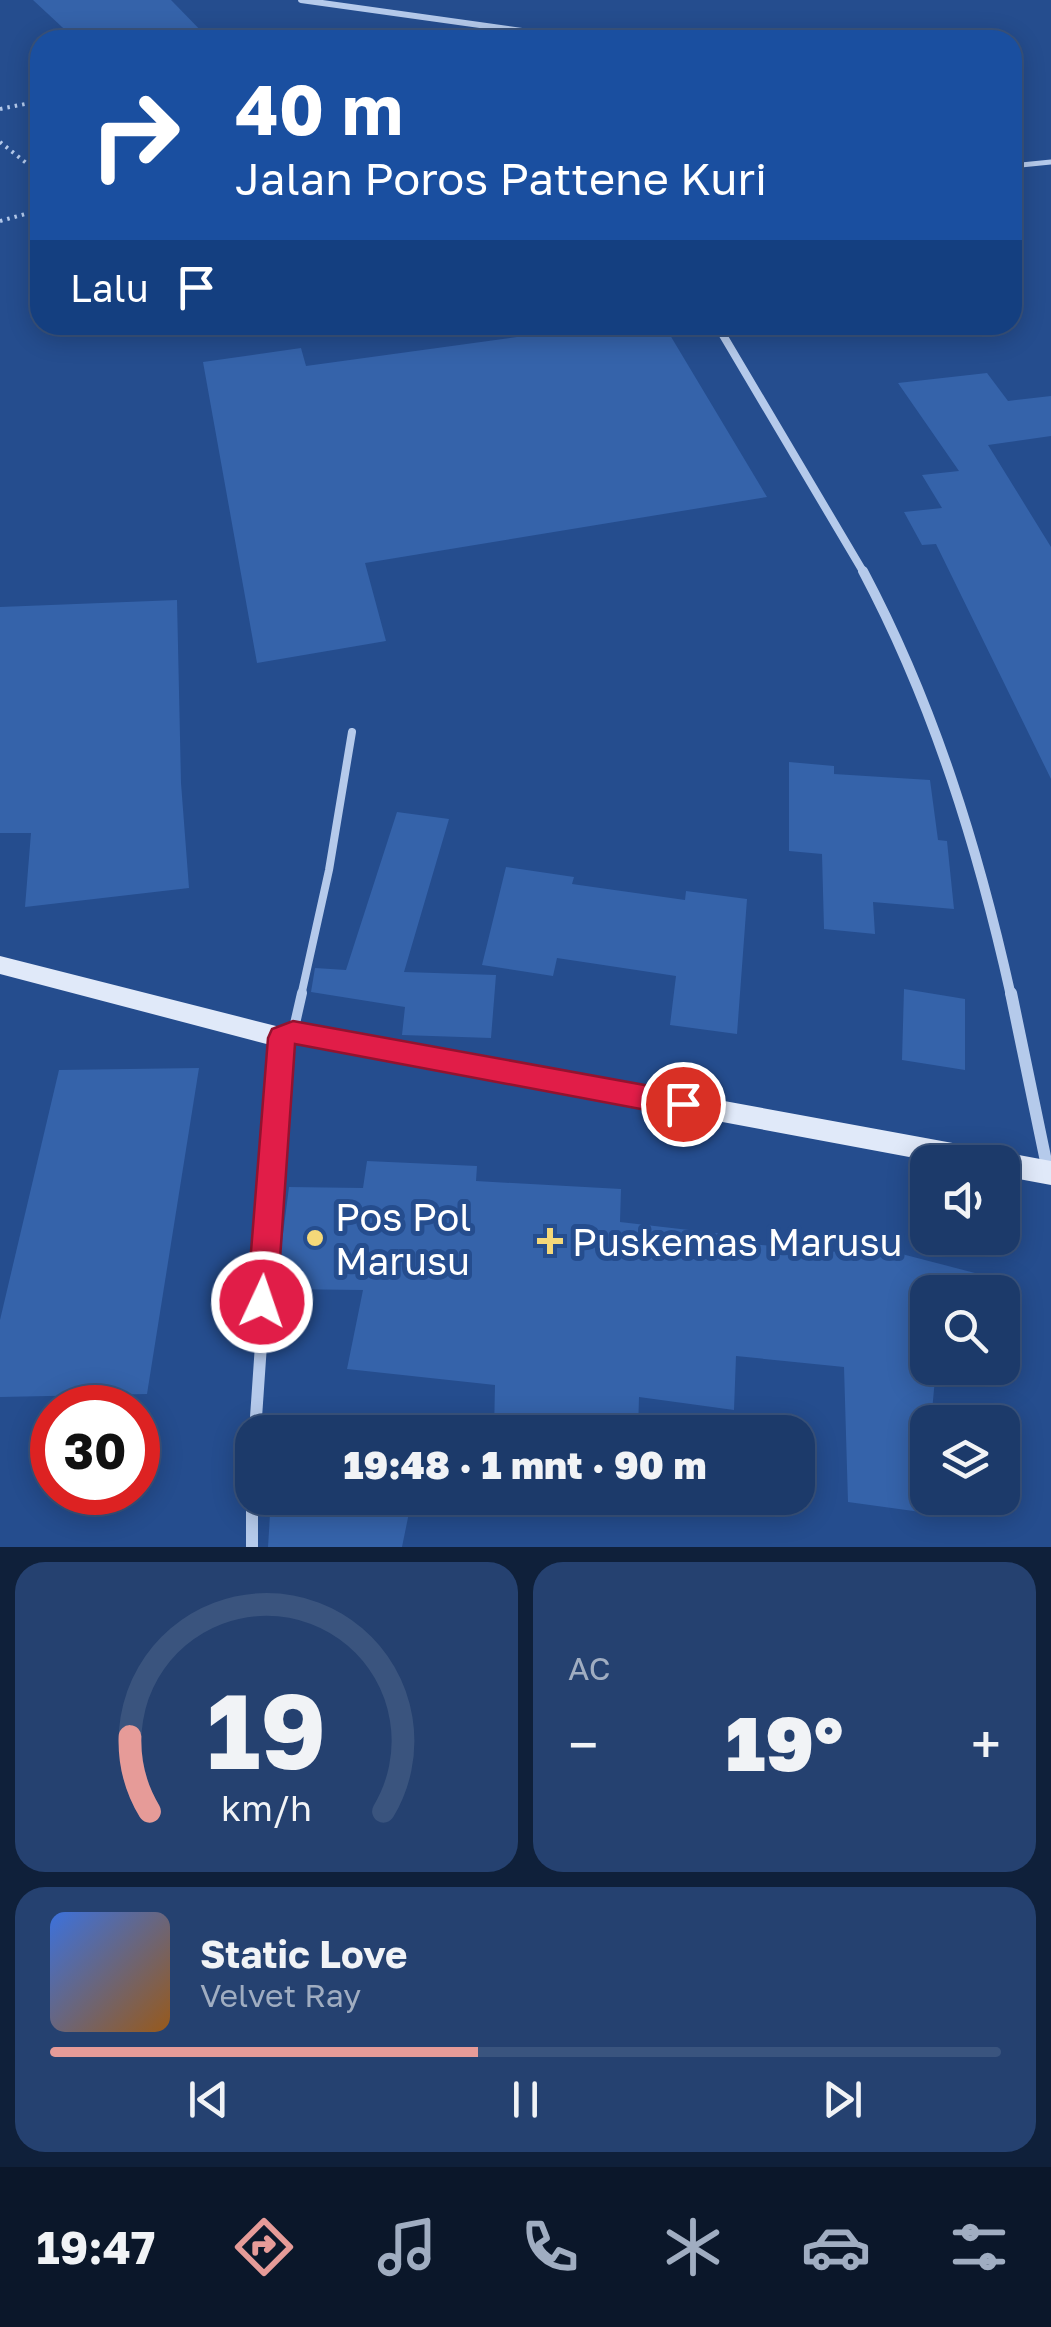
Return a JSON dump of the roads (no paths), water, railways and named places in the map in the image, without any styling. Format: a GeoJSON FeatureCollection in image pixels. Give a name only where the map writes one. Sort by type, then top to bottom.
{"type":"FeatureCollection","features":[{"type":"Feature","properties":{"kind":"street"},"geometry":{"type":"LineString","coordinates":[[301,0],[515,30]]}},
{"type":"Feature","properties":{"kind":"street"},"geometry":{"type":"LineString","coordinates":[[723,335],[845,532],[893,629],[949,766],[1013,997],[1049,1173],[1020,1167]]}},
{"type":"Feature","properties":{"kind":"street"},"geometry":{"type":"LineString","coordinates":[[0,965],[287,1035],[910,1147]]}},
{"type":"Feature","properties":{"kind":"street"},"geometry":{"type":"LineString","coordinates":[[257,1415],[287,1035]]}},
{"type":"Feature","properties":{"kind":"street"},"geometry":{"type":"LineString","coordinates":[[252,1515],[252,1547]]}},
{"type":"Feature","properties":{"kind":"lane"},"geometry":{"type":"LineString","coordinates":[[1022,165],[1051,162]]}},
{"type":"Feature","properties":{"kind":"lane"},"geometry":{"type":"LineString","coordinates":[[287,1035],[329,870],[352,732]]}},
{"type":"Feature","properties":{"kind":"place","name":"Pos Pol Marusu"},"geometry":{"type":"Point","coordinates":[315,1238]}},
{"type":"Feature","properties":{"kind":"place","name":"Puskemas Marusu"},"geometry":{"type":"Point","coordinates":[550,1241]}}]}
